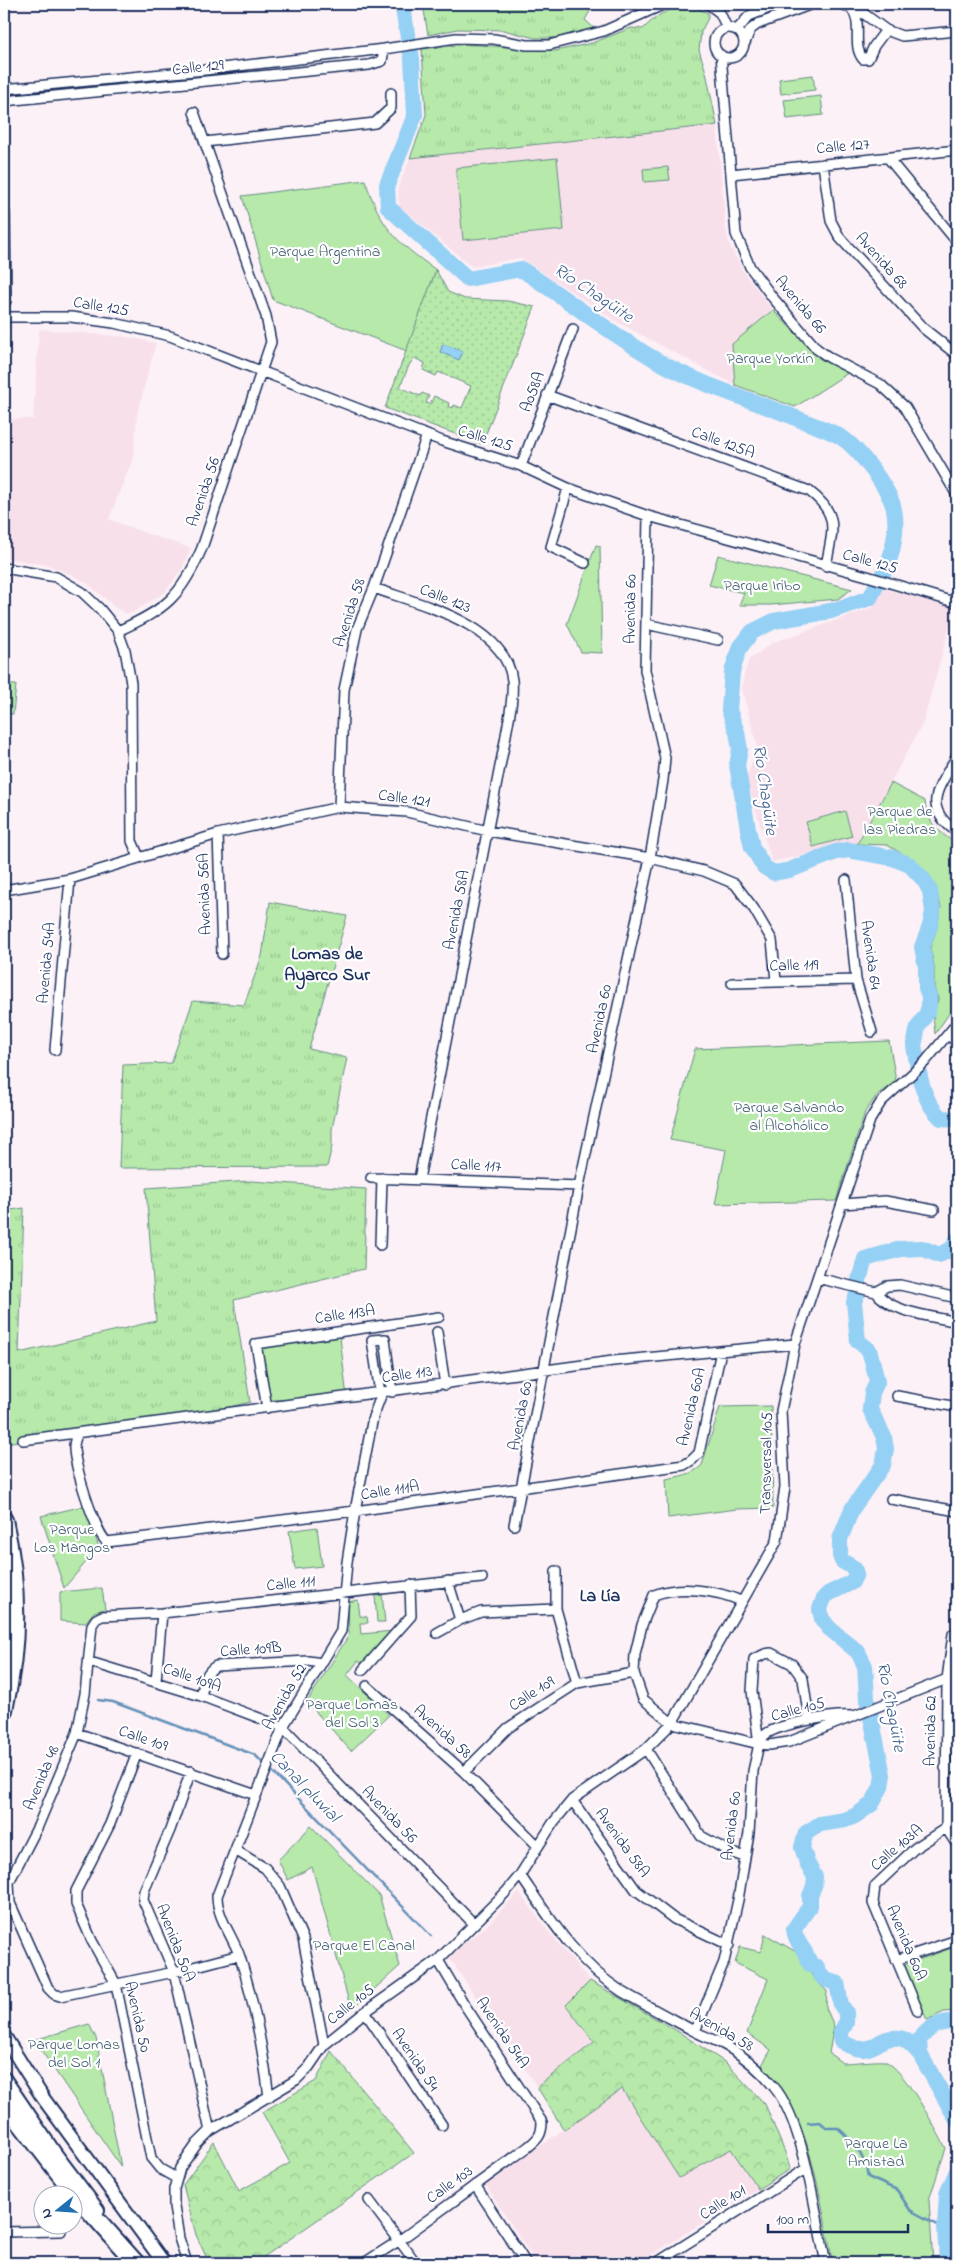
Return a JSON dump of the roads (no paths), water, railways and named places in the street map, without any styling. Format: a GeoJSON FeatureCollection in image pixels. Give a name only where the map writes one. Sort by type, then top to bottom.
{"type":"FeatureCollection","features":[{"type":"Feature","properties":{"kind":"highway"},"geometry":{"type":"LineString","coordinates":[[4,1520],[12,1557],[17,1607],[12,1674],[4,1710]]}},
{"type":"Feature","properties":{"kind":"highway"},"geometry":{"type":"LineString","coordinates":[[4,2102],[77,2197],[136,2263]]}},
{"type":"Feature","properties":{"kind":"main road"},"geometry":{"type":"LineString","coordinates":[[4,2036],[43,2098],[164,2263]]}},
{"type":"Feature","properties":{"kind":"main road"},"geometry":{"type":"LineString","coordinates":[[4,2078],[55,2153],[136,2263]]}},
{"type":"Feature","properties":{"kind":"street"},"geometry":{"type":"LineString","coordinates":[[638,4],[640,15]]}},
{"type":"Feature","properties":{"kind":"street","name":"Calle 129"},"geometry":{"type":"LineString","coordinates":[[4,89],[205,70],[384,49],[456,38],[494,39],[527,45],[548,44],[573,40],[604,31],[640,15],[653,6],[665,4]]}},
{"type":"Feature","properties":{"kind":"street"},"geometry":{"type":"LineString","coordinates":[[708,4],[720,13],[727,28]]}},
{"type":"Feature","properties":{"kind":"street"},"geometry":{"type":"LineString","coordinates":[[737,30],[749,16],[778,4]]}},
{"type":"Feature","properties":{"kind":"street"},"geometry":{"type":"LineString","coordinates":[[744,44],[743,36],[737,30],[727,28],[718,33],[715,47],[721,56],[725,58],[735,57],[742,52],[750,30],[758,24],[812,4]]}},
{"type":"Feature","properties":{"kind":"street"},"geometry":{"type":"LineString","coordinates":[[842,4],[856,7],[886,30],[910,37],[957,31]]}},
{"type":"Feature","properties":{"kind":"street"},"geometry":{"type":"LineString","coordinates":[[867,4],[869,17]]}},
{"type":"Feature","properties":{"kind":"street"},"geometry":{"type":"LineString","coordinates":[[856,7],[859,52],[863,60],[868,59],[874,46],[886,30]]}},
{"type":"Feature","properties":{"kind":"street","name":"Calle 129"},"geometry":{"type":"LineString","coordinates":[[4,101],[369,65],[382,61],[384,49]]}},
{"type":"Feature","properties":{"kind":"street","name":"Avenida 66"},"geometry":{"type":"LineString","coordinates":[[721,56],[736,234],[750,267],[773,298],[818,349],[830,358],[880,384],[895,396],[904,406],[957,495]]}},
{"type":"Feature","properties":{"kind":"street","name":"Avenida 66"},"geometry":{"type":"LineString","coordinates":[[724,80],[735,57]]}},
{"type":"Feature","properties":{"kind":"street"},"geometry":{"type":"LineString","coordinates":[[205,142],[375,123],[391,108],[391,93]]}},
{"type":"Feature","properties":{"kind":"street","name":"Avenida 56"},"geometry":{"type":"LineString","coordinates":[[118,631],[163,607],[182,587],[191,572],[270,342],[266,316],[194,112]]}},
{"type":"Feature","properties":{"kind":"street","name":"Calle 127"},"geometry":{"type":"LineString","coordinates":[[731,174],[957,150]]}},
{"type":"Feature","properties":{"kind":"street"},"geometry":{"type":"LineString","coordinates":[[888,158],[957,242]]}},
{"type":"Feature","properties":{"kind":"street","name":"Avenida 68"},"geometry":{"type":"LineString","coordinates":[[823,164],[831,221],[840,238],[923,328],[957,355]]}},
{"type":"Feature","properties":{"kind":"street"},"geometry":{"type":"LineString","coordinates":[[5,213],[5,317]]}},
{"type":"Feature","properties":{"kind":"street","name":"Calle 125"},"geometry":{"type":"LineString","coordinates":[[5,317],[71,317],[114,323],[170,336],[427,435],[521,466],[568,488],[648,516],[957,603]]}},
{"type":"Feature","properties":{"kind":"street","name":"A058A"},"geometry":{"type":"LineString","coordinates":[[521,466],[573,329]]}},
{"type":"Feature","properties":{"kind":"street","name":"Calle 125A"},"geometry":{"type":"LineString","coordinates":[[547,394],[810,491],[824,502],[831,515],[832,530],[826,566]]}},
{"type":"Feature","properties":{"kind":"street","name":"Avenida 58"},"geometry":{"type":"LineString","coordinates":[[338,807],[344,690],[357,629],[374,588],[427,435]]}},
{"type":"Feature","properties":{"kind":"street"},"geometry":{"type":"LineString","coordinates":[[568,488],[550,547],[585,563]]}},
{"type":"Feature","properties":{"kind":"street","name":"Avenida 60"},"geometry":{"type":"LineString","coordinates":[[514,1525],[579,1186],[650,858],[666,758],[645,670],[648,516]]}},
{"type":"Feature","properties":{"kind":"street"},"geometry":{"type":"LineString","coordinates":[[4,568],[56,578],[73,587],[82,592],[100,608],[118,631],[125,650],[132,684],[132,841],[138,857]]}},
{"type":"Feature","properties":{"kind":"street","name":"Calle 123"},"geometry":{"type":"LineString","coordinates":[[374,588],[470,625],[485,635],[498,649]]}},
{"type":"Feature","properties":{"kind":"street"},"geometry":{"type":"LineString","coordinates":[[646,624],[718,640]]}},
{"type":"Feature","properties":{"kind":"street","name":"Avenida 58A"},"geometry":{"type":"LineString","coordinates":[[419,1179],[506,741],[512,679],[498,649]]}},
{"type":"Feature","properties":{"kind":"street"},"geometry":{"type":"LineString","coordinates":[[957,756],[935,801],[936,812],[946,824],[957,832]]}},
{"type":"Feature","properties":{"kind":"street","name":"Calle 121"},"geometry":{"type":"LineString","coordinates":[[4,890],[70,879],[218,834],[338,807],[407,812],[488,831],[650,858],[704,871],[735,884],[772,940],[776,981]]}},
{"type":"Feature","properties":{"kind":"street","name":"Avenida 56A"},"geometry":{"type":"LineString","coordinates":[[218,834],[222,954]]}},
{"type":"Feature","properties":{"kind":"street","name":"Avenida 54A"},"geometry":{"type":"LineString","coordinates":[[55,1050],[70,879]]}},
{"type":"Feature","properties":{"kind":"street","name":"Avenida 64"},"geometry":{"type":"LineString","coordinates":[[846,880],[856,980],[872,1032]]}},
{"type":"Feature","properties":{"kind":"street","name":"Calle 119"},"geometry":{"type":"LineString","coordinates":[[732,983],[856,980]]}},
{"type":"Feature","properties":{"kind":"street","name":"Transversal 105"},"geometry":{"type":"LineString","coordinates":[[537,1845],[572,1800],[646,1749],[672,1723],[777,1540],[780,1529],[785,1468],[781,1411],[795,1344],[870,1120],[881,1102],[925,1062],[949,1036],[957,1023]]}},
{"type":"Feature","properties":{"kind":"street"},"geometry":{"type":"LineString","coordinates":[[949,1036],[957,1042]]}},
{"type":"Feature","properties":{"kind":"street","name":"Calle 117"},"geometry":{"type":"LineString","coordinates":[[371,1178],[579,1186]]}},
{"type":"Feature","properties":{"kind":"street"},"geometry":{"type":"LineString","coordinates":[[380,1245],[382,1178]]}},
{"type":"Feature","properties":{"kind":"street"},"geometry":{"type":"LineString","coordinates":[[842,1204],[885,1201],[934,1210]]}},
{"type":"Feature","properties":{"kind":"street"},"geometry":{"type":"LineString","coordinates":[[817,1278],[872,1291],[887,1286],[900,1285],[957,1298]]}},
{"type":"Feature","properties":{"kind":"street"},"geometry":{"type":"LineString","coordinates":[[872,1291],[884,1302],[894,1307],[957,1322]]}},
{"type":"Feature","properties":{"kind":"street","name":"Calle 113A"},"geometry":{"type":"LineString","coordinates":[[267,1408],[256,1344],[439,1317]]}},
{"type":"Feature","properties":{"kind":"street"},"geometry":{"type":"LineString","coordinates":[[437,1332],[445,1385]]}},
{"type":"Feature","properties":{"kind":"street"},"geometry":{"type":"LineString","coordinates":[[384,1339],[385,1393],[372,1340],[384,1339]]}},
{"type":"Feature","properties":{"kind":"street","name":"Calle 113"},"geometry":{"type":"LineString","coordinates":[[23,1440],[613,1361],[795,1344]]}},
{"type":"Feature","properties":{"kind":"street","name":"Avenida 60A"},"geometry":{"type":"LineString","coordinates":[[684,1464],[699,1453],[721,1351]]}},
{"type":"Feature","properties":{"kind":"street","name":"Avenida 52"},"geometry":{"type":"LineString","coordinates":[[269,2098],[262,2050],[239,1955],[217,1904],[217,1896],[283,1727],[342,1631],[346,1562],[355,1511],[373,1417],[385,1393]]}},
{"type":"Feature","properties":{"kind":"street"},"geometry":{"type":"LineString","coordinates":[[897,1396],[957,1407]]}},
{"type":"Feature","properties":{"kind":"street","name":"Calle 111A"},"geometry":{"type":"LineString","coordinates":[[77,1434],[74,1446],[76,1461],[96,1527],[107,1542],[355,1511],[684,1464]]}},
{"type":"Feature","properties":{"kind":"street"},"geometry":{"type":"LineString","coordinates":[[891,1499],[957,1511]]}},
{"type":"Feature","properties":{"kind":"street"},"geometry":{"type":"LineString","coordinates":[[556,1571],[556,1609],[576,1683]]}},
{"type":"Feature","properties":{"kind":"street","name":"Calle 111"},"geometry":{"type":"LineString","coordinates":[[102,1616],[162,1613],[482,1578]]}},
{"type":"Feature","properties":{"kind":"street"},"geometry":{"type":"LineString","coordinates":[[448,1581],[460,1620]]}},
{"type":"Feature","properties":{"kind":"street"},"geometry":{"type":"LineString","coordinates":[[363,1670],[411,1616],[410,1585]]}},
{"type":"Feature","properties":{"kind":"street"},"geometry":{"type":"LineString","coordinates":[[672,1723],[643,1699],[634,1673],[635,1654],[642,1625],[654,1595],[663,1592],[696,1591],[724,1594],[741,1601]]}},
{"type":"Feature","properties":{"kind":"street"},"geometry":{"type":"LineString","coordinates":[[437,1633],[460,1620],[481,1612],[556,1609]]}},
{"type":"Feature","properties":{"kind":"street"},"geometry":{"type":"LineString","coordinates":[[156,1681],[162,1613]]}},
{"type":"Feature","properties":{"kind":"street","name":"Avenida 48"},"geometry":{"type":"LineString","coordinates":[[102,1616],[96,1619],[92,1625],[90,1662],[77,1733],[53,1793],[9,1882],[8,1888],[10,1902],[48,1988],[54,1994],[60,1996],[116,1984]]}},
{"type":"Feature","properties":{"kind":"street","name":"Avenida 62"},"geometry":{"type":"LineString","coordinates":[[946,1828],[947,1679],[953,1634]]}},
{"type":"Feature","properties":{"kind":"street","name":"Avenida 60"},"geometry":{"type":"LineString","coordinates":[[694,2031],[729,1945],[738,1900],[758,1744],[752,1691],[754,1659],[771,1653],[792,1664],[803,1679],[809,1720]]}},
{"type":"Feature","properties":{"kind":"street","name":"Calle 109B"},"geometry":{"type":"LineString","coordinates":[[201,1696],[206,1676],[216,1666],[308,1661],[322,1663]]}},
{"type":"Feature","properties":{"kind":"street","name":"Calle 109A"},"geometry":{"type":"LineString","coordinates":[[90,1662],[201,1696],[283,1727]]}},
{"type":"Feature","properties":{"kind":"street","name":"Calle 109"},"geometry":{"type":"LineString","coordinates":[[464,1772],[508,1728],[576,1683],[634,1673]]}},
{"type":"Feature","properties":{"kind":"street","name":"Calle 105"},"geometry":{"type":"LineString","coordinates":[[672,1723],[758,1744],[769,1745],[789,1742],[947,1679],[957,1679]]}},
{"type":"Feature","properties":{"kind":"street","name":"Avenida 58"},"geometry":{"type":"LineString","coordinates":[[367,1686],[464,1772],[537,1845]]}},
{"type":"Feature","properties":{"kind":"street","name":"Calle 105"},"geometry":{"type":"LineString","coordinates":[[758,1744],[765,1734],[809,1720],[840,1715],[851,1716]]}},
{"type":"Feature","properties":{"kind":"street","name":"Avenida 56"},"geometry":{"type":"LineString","coordinates":[[283,1727],[474,1924]]}},
{"type":"Feature","properties":{"kind":"street","name":"Calle 109"},"geometry":{"type":"LineString","coordinates":[[77,1733],[256,1795]]}},
{"type":"Feature","properties":{"kind":"street"},"geometry":{"type":"LineString","coordinates":[[646,1749],[701,1836],[730,1852],[744,1857]]}},
{"type":"Feature","properties":{"kind":"street","name":"Avenida 50"},"geometry":{"type":"LineString","coordinates":[[137,1753],[110,1824],[75,1898],[92,1941],[116,1984],[152,2158],[160,2169],[176,2178]]}},
{"type":"Feature","properties":{"kind":"street"},"geometry":{"type":"LineString","coordinates":[[945,1768],[957,1768]]}},
{"type":"Feature","properties":{"kind":"street","name":"Avenida 50A"},"geometry":{"type":"LineString","coordinates":[[191,1771],[170,1830],[144,1891],[143,1900],[174,1972],[210,2131]]}},
{"type":"Feature","properties":{"kind":"street","name":"Avenida 58A"},"geometry":{"type":"LineString","coordinates":[[572,1800],[636,1890],[674,1919],[729,1945]]}},
{"type":"Feature","properties":{"kind":"street","name":"Calle 103A"},"geometry":{"type":"LineString","coordinates":[[876,1886],[915,1848],[946,1828],[957,1844]]}},
{"type":"Feature","properties":{"kind":"street","name":"Calle 105"},"geometry":{"type":"LineString","coordinates":[[176,2178],[185,2159],[210,2131],[269,2098],[304,2073],[324,2045],[364,2012],[438,1960],[506,1892],[520,1875],[537,1845]]}},
{"type":"Feature","properties":{"kind":"street"},"geometry":{"type":"LineString","coordinates":[[235,1850],[265,1868],[280,1886],[303,1939],[324,2045]]}},
{"type":"Feature","properties":{"kind":"street","name":"Avenida 58"},"geometry":{"type":"LineString","coordinates":[[520,1875],[552,1921],[596,1972],[620,1990],[694,2031],[728,2047],[751,2064],[774,2087],[789,2112],[807,2168],[826,2263]]}},
{"type":"Feature","properties":{"kind":"street","name":"Avenida 60A"},"geometry":{"type":"LineString","coordinates":[[876,1886],[873,1903],[918,2011]]}},
{"type":"Feature","properties":{"kind":"street"},"geometry":{"type":"LineString","coordinates":[[896,1960],[957,1940]]}},
{"type":"Feature","properties":{"kind":"street"},"geometry":{"type":"LineString","coordinates":[[116,1984],[174,1972],[239,1955]]}},
{"type":"Feature","properties":{"kind":"street","name":"Avenida 54A"},"geometry":{"type":"LineString","coordinates":[[438,1960],[464,2004],[542,2122]]}},
{"type":"Feature","properties":{"kind":"street","name":"Avenida 54"},"geometry":{"type":"LineString","coordinates":[[364,2012],[442,2125]]}},
{"type":"Feature","properties":{"kind":"street","name":"Calle 103"},"geometry":{"type":"LineString","coordinates":[[364,2263],[400,2240],[539,2138],[542,2122]]}},
{"type":"Feature","properties":{"kind":"street","name":"Calle 101"},"geometry":{"type":"LineString","coordinates":[[656,2263],[807,2168]]}},
{"type":"Feature","properties":{"kind":"street"},"geometry":{"type":"LineString","coordinates":[[176,2178],[174,2206],[179,2238],[187,2263]]}},
{"type":"Feature","properties":{"kind":"street"},"geometry":{"type":"LineString","coordinates":[[475,2185],[526,2263]]}},
{"type":"Feature","properties":{"kind":"street"},"geometry":{"type":"LineString","coordinates":[[369,2200],[416,2263]]}},
{"type":"Feature","properties":{"kind":"street"},"geometry":{"type":"LineString","coordinates":[[4,2232],[32,2232]]}},
{"type":"Feature","properties":{"kind":"water"},"geometry":{"type":"Polygon","coordinates":[[[443,344],[463,351],[459,360],[440,352],[443,344]]]}},
{"type":"Feature","properties":{"kind":"waterway","name":"Río Chagüite"},"geometry":{"type":"LineString","coordinates":[[402,4],[412,59],[415,115],[387,185],[388,207],[468,279],[521,269],[622,339],[673,369],[841,437],[856,450],[880,480],[894,509],[894,542],[884,572]]}},
{"type":"Feature","properties":{"kind":"waterway","name":"Río Chagüite"},"geometry":{"type":"LineString","coordinates":[[876,586],[870,598],[831,611],[774,621],[752,632],[739,649],[732,672],[729,710],[737,732],[740,750],[737,765],[752,847],[764,867],[774,873],[790,870],[836,852],[848,850],[893,858],[910,865],[924,880],[930,891],[933,911],[930,926],[922,947],[926,967],[926,988],[929,996],[929,1006],[918,1027],[914,1046]]}},
{"type":"Feature","properties":{"kind":"waterway","name":"Río Chagüite"},"geometry":{"type":"LineString","coordinates":[[916,1055],[914,1046],[922,1085],[934,1111],[941,1118],[957,1119]]}},
{"type":"Feature","properties":{"kind":"waterway","name":"Río Chagüite"},"geometry":{"type":"LineString","coordinates":[[920,2054],[908,2042],[899,2038],[891,2038],[873,2046],[860,2049],[841,2041],[841,2032],[846,2023],[846,2012],[841,2005],[837,1983],[824,1978],[817,1967],[810,1964],[796,1938],[794,1929],[810,1906],[810,1896],[814,1886],[815,1877],[807,1863],[802,1847],[806,1833],[820,1824],[845,1820],[855,1816],[872,1804],[881,1787],[883,1775],[867,1698],[865,1666],[858,1652],[829,1628],[822,1619],[820,1609],[824,1598],[828,1594],[852,1582],[856,1574],[854,1568],[842,1561],[840,1556],[840,1539],[852,1509],[883,1465],[886,1449],[884,1437],[870,1409],[872,1393],[877,1382],[873,1364],[869,1350],[858,1341],[854,1302],[859,1289],[859,1280],[865,1259],[901,1249],[922,1248],[939,1255],[952,1249],[957,1240]]}},
{"type":"Feature","properties":{"kind":"waterway","name":"Canal pluvial"},"geometry":{"type":"LineString","coordinates":[[98,1700],[113,1702],[255,1755],[265,1765]]}},
{"type":"Feature","properties":{"kind":"waterway","name":"Canal pluvial"},"geometry":{"type":"LineString","coordinates":[[269,1768],[431,1936]]}},
{"type":"Feature","properties":{"kind":"waterway"},"geometry":{"type":"LineString","coordinates":[[957,2022],[945,2022],[936,2025],[919,2040],[920,2054],[957,2120]]}},
{"type":"Feature","properties":{"kind":"waterway"},"geometry":{"type":"LineString","coordinates":[[808,2123],[820,2122],[827,2128],[838,2128],[858,2150],[867,2169],[868,2177],[897,2190],[910,2210],[945,2229]]}},
{"type":"Feature","properties":{"kind":"waterway"},"geometry":{"type":"LineString","coordinates":[[947,2263],[945,2227],[947,2194],[957,2171]]}},
{"type":"Feature","properties":{"kind":"district","name":"Lomas de Ayarco Sur"},"geometry":{"type":"Point","coordinates":[327,965]}},
{"type":"Feature","properties":{"kind":"district","name":"La Lía"},"geometry":{"type":"Point","coordinates":[600,1597]}},
{"type":"Feature","properties":{"kind":"park label","name":"Parque Argentina"},"geometry":{"type":"Point","coordinates":[325,252]}},
{"type":"Feature","properties":{"kind":"park label","name":"Parque Yorkín"},"geometry":{"type":"Point","coordinates":[770,359]}},
{"type":"Feature","properties":{"kind":"park label","name":"Parque Iribo"},"geometry":{"type":"Point","coordinates":[762,586]}},
{"type":"Feature","properties":{"kind":"park label","name":"Parque de las Piedras"},"geometry":{"type":"Point","coordinates":[900,821]}},
{"type":"Feature","properties":{"kind":"park label","name":"Parque Salvando al Alcohólico"},"geometry":{"type":"Point","coordinates":[789,1117]}},
{"type":"Feature","properties":{"kind":"park label","name":"Parque Los Mangos"},"geometry":{"type":"Point","coordinates":[72,1539]}},
{"type":"Feature","properties":{"kind":"park label","name":"Parque Lomas del Sol 3"},"geometry":{"type":"Point","coordinates":[352,1714]}},
{"type":"Feature","properties":{"kind":"park label","name":"Parque El Canal"},"geometry":{"type":"Point","coordinates":[364,1946]}},
{"type":"Feature","properties":{"kind":"park label","name":"Parque Lomas del Sol 1"},"geometry":{"type":"Point","coordinates":[74,2054]}},
{"type":"Feature","properties":{"kind":"park label","name":"Parque La Amistad"},"geometry":{"type":"Point","coordinates":[876,2153]}}]}
